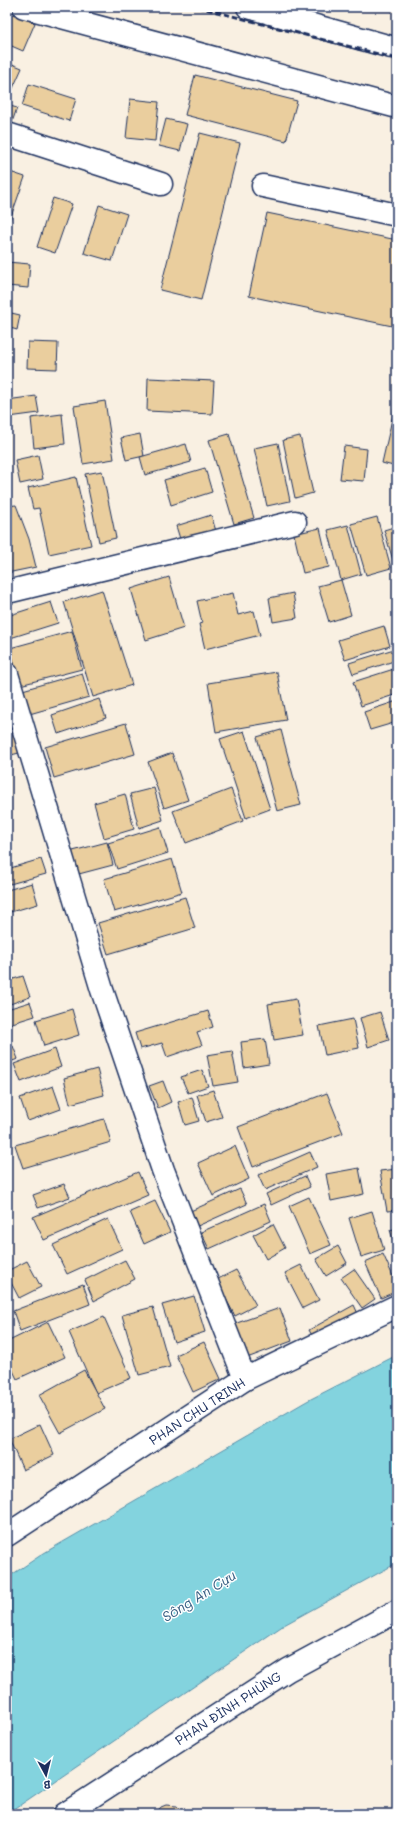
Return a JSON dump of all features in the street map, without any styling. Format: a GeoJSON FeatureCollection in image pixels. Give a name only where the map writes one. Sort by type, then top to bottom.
{"type":"FeatureCollection","features":[{"type":"Feature","properties":{"kind":"street"},"geometry":{"type":"LineString","coordinates":[[24,7],[397,107]]}},
{"type":"Feature","properties":{"kind":"street"},"geometry":{"type":"LineString","coordinates":[[248,7],[392,44]]}},
{"type":"Feature","properties":{"kind":"street"},"geometry":{"type":"LineString","coordinates":[[7,134],[162,184]]}},
{"type":"Feature","properties":{"kind":"street"},"geometry":{"type":"LineString","coordinates":[[263,186],[397,215]]}},
{"type":"Feature","properties":{"kind":"street"},"geometry":{"type":"LineString","coordinates":[[7,592],[295,522]]}},
{"type":"Feature","properties":{"kind":"street"},"geometry":{"type":"LineString","coordinates":[[7,674],[102,990],[162,1170],[245,1379]]}},
{"type":"Feature","properties":{"kind":"street","name":"PHAN CHU TRINH"},"geometry":{"type":"LineString","coordinates":[[7,1535],[245,1379],[397,1306]]}},
{"type":"Feature","properties":{"kind":"street","name":"PHAN ĐÌNH PHÙNG"},"geometry":{"type":"LineString","coordinates":[[65,1814],[288,1670],[397,1611]]}},
{"type":"Feature","properties":{"kind":"water","name":"Sông An Cựu"},"geometry":{"type":"Polygon","coordinates":[[[397,1355],[397,1563],[284,1625],[7,1814],[7,1578],[44,1553],[307,1401],[397,1355]]]}},
{"type":"Feature","properties":{"kind":"building"},"geometry":{"type":"Polygon","coordinates":[[[7,12],[35,23],[23,51],[7,44],[7,12]]]}},
{"type":"Feature","properties":{"kind":"building"},"geometry":{"type":"Polygon","coordinates":[[[7,62],[22,68],[9,97],[7,96],[7,62]]]}},
{"type":"Feature","properties":{"kind":"building"},"geometry":{"type":"Polygon","coordinates":[[[195,75],[297,101],[286,141],[185,115],[195,75]]]}},
{"type":"Feature","properties":{"kind":"building"},"geometry":{"type":"Polygon","coordinates":[[[29,84],[76,99],[69,121],[22,106],[29,84]]]}},
{"type":"Feature","properties":{"kind":"building"},"geometry":{"type":"Polygon","coordinates":[[[130,99],[159,102],[155,141],[126,138],[130,99]]]}},
{"type":"Feature","properties":{"kind":"building"},"geometry":{"type":"Polygon","coordinates":[[[7,105],[17,108],[10,128],[7,127],[7,105]]]}},
{"type":"Feature","properties":{"kind":"building"},"geometry":{"type":"Polygon","coordinates":[[[166,119],[187,124],[180,151],[159,146],[166,119]]]}},
{"type":"Feature","properties":{"kind":"building"},"geometry":{"type":"Polygon","coordinates":[[[200,133],[240,143],[201,300],[160,290],[200,133]]]}},
{"type":"Feature","properties":{"kind":"building"},"geometry":{"type":"Polygon","coordinates":[[[7,171],[25,177],[7,228],[7,171]]]}},
{"type":"Feature","properties":{"kind":"building"},"geometry":{"type":"Polygon","coordinates":[[[53,198],[72,204],[55,253],[37,247],[53,198]]]}},
{"type":"Feature","properties":{"kind":"building"},"geometry":{"type":"Polygon","coordinates":[[[99,205],[127,214],[112,261],[84,253],[99,205]]]}},
{"type":"Feature","properties":{"kind":"building"},"geometry":{"type":"Polygon","coordinates":[[[267,213],[397,240],[397,327],[249,296],[267,213]]]}},
{"type":"Feature","properties":{"kind":"building"},"geometry":{"type":"Polygon","coordinates":[[[7,262],[30,264],[28,288],[7,286],[7,262]]]}},
{"type":"Feature","properties":{"kind":"building"},"geometry":{"type":"Polygon","coordinates":[[[7,312],[20,315],[17,330],[7,327],[7,312]]]}},
{"type":"Feature","properties":{"kind":"building"},"geometry":{"type":"Polygon","coordinates":[[[28,342],[58,343],[57,369],[27,368],[28,342]]]}},
{"type":"Feature","properties":{"kind":"building"},"geometry":{"type":"Polygon","coordinates":[[[148,378],[214,381],[212,414],[147,411],[148,378]]]}},
{"type":"Feature","properties":{"kind":"building"},"geometry":{"type":"Polygon","coordinates":[[[36,396],[39,413],[9,417],[7,400],[36,396]]]}},
{"type":"Feature","properties":{"kind":"building"},"geometry":{"type":"Polygon","coordinates":[[[397,397],[397,467],[382,463],[397,397]]]}},
{"type":"Feature","properties":{"kind":"building"},"geometry":{"type":"Polygon","coordinates":[[[105,401],[114,459],[83,464],[74,406],[105,401]]]}},
{"type":"Feature","properties":{"kind":"building"},"geometry":{"type":"Polygon","coordinates":[[[62,414],[65,444],[34,448],[31,418],[62,414]]]}},
{"type":"Feature","properties":{"kind":"building"},"geometry":{"type":"Polygon","coordinates":[[[140,434],[144,456],[126,460],[121,438],[140,434]]]}},
{"type":"Feature","properties":{"kind":"building"},"geometry":{"type":"Polygon","coordinates":[[[229,434],[254,518],[234,524],[209,440],[229,434]]]}},
{"type":"Feature","properties":{"kind":"building"},"geometry":{"type":"Polygon","coordinates":[[[300,436],[313,493],[295,498],[283,440],[300,436]]]}},
{"type":"Feature","properties":{"kind":"building"},"geometry":{"type":"Polygon","coordinates":[[[278,443],[290,501],[267,506],[254,448],[278,443]]]}},
{"type":"Feature","properties":{"kind":"building"},"geometry":{"type":"Polygon","coordinates":[[[186,444],[191,462],[145,475],[140,457],[186,444]]]}},
{"type":"Feature","properties":{"kind":"building"},"geometry":{"type":"Polygon","coordinates":[[[344,446],[367,449],[364,481],[340,479],[344,446]]]}},
{"type":"Feature","properties":{"kind":"building"},"geometry":{"type":"Polygon","coordinates":[[[38,455],[43,479],[20,484],[15,460],[38,455]]]}},
{"type":"Feature","properties":{"kind":"building"},"geometry":{"type":"Polygon","coordinates":[[[205,468],[212,492],[171,505],[164,480],[205,468]]]}},
{"type":"Feature","properties":{"kind":"building"},"geometry":{"type":"Polygon","coordinates":[[[102,471],[116,538],[99,542],[85,474],[102,471]]]}},
{"type":"Feature","properties":{"kind":"building"},"geometry":{"type":"Polygon","coordinates":[[[76,477],[91,545],[49,554],[39,508],[33,509],[28,488],[76,477]]]}},
{"type":"Feature","properties":{"kind":"building"},"geometry":{"type":"Polygon","coordinates":[[[16,505],[29,539],[36,567],[7,573],[7,506],[16,505]]]}},
{"type":"Feature","properties":{"kind":"building"},"geometry":{"type":"Polygon","coordinates":[[[211,515],[216,531],[181,542],[176,526],[211,515]]]}},
{"type":"Feature","properties":{"kind":"building"},"geometry":{"type":"Polygon","coordinates":[[[377,517],[391,568],[366,575],[351,524],[377,517]]]}},
{"type":"Feature","properties":{"kind":"building"},"geometry":{"type":"Polygon","coordinates":[[[348,525],[361,574],[341,580],[328,530],[348,525]]]}},
{"type":"Feature","properties":{"kind":"building"},"geometry":{"type":"Polygon","coordinates":[[[397,526],[397,574],[384,530],[397,526]]]}},
{"type":"Feature","properties":{"kind":"building"},"geometry":{"type":"Polygon","coordinates":[[[320,528],[329,567],[303,573],[294,534],[320,528]]]}},
{"type":"Feature","properties":{"kind":"building"},"geometry":{"type":"Polygon","coordinates":[[[169,577],[184,628],[146,640],[131,589],[169,577]]]}},
{"type":"Feature","properties":{"kind":"building"},"geometry":{"type":"Polygon","coordinates":[[[341,580],[351,615],[329,622],[318,586],[341,580]]]}},
{"type":"Feature","properties":{"kind":"building"},"geometry":{"type":"Polygon","coordinates":[[[102,590],[132,685],[93,697],[64,602],[102,590]]]}},
{"type":"Feature","properties":{"kind":"building"},"geometry":{"type":"Polygon","coordinates":[[[233,593],[238,615],[254,611],[260,635],[205,649],[199,624],[202,623],[197,601],[233,593]]]}},
{"type":"Feature","properties":{"kind":"building"},"geometry":{"type":"Polygon","coordinates":[[[293,593],[297,618],[273,622],[269,598],[293,593]]]}},
{"type":"Feature","properties":{"kind":"building"},"geometry":{"type":"Polygon","coordinates":[[[51,602],[58,623],[7,639],[7,616],[51,602]]]}},
{"type":"Feature","properties":{"kind":"building"},"geometry":{"type":"Polygon","coordinates":[[[384,626],[390,646],[345,660],[338,640],[384,626]]]}},
{"type":"Feature","properties":{"kind":"building"},"geometry":{"type":"Polygon","coordinates":[[[72,631],[82,669],[20,685],[10,648],[72,631]]]}},
{"type":"Feature","properties":{"kind":"building"},"geometry":{"type":"Polygon","coordinates":[[[397,648],[397,660],[353,674],[349,663],[397,648]]]}},
{"type":"Feature","properties":{"kind":"building"},"geometry":{"type":"Polygon","coordinates":[[[397,668],[397,694],[361,706],[353,682],[397,668]]]}},
{"type":"Feature","properties":{"kind":"building"},"geometry":{"type":"Polygon","coordinates":[[[277,672],[286,720],[216,732],[208,683],[277,672]]]}},
{"type":"Feature","properties":{"kind":"building"},"geometry":{"type":"Polygon","coordinates":[[[82,673],[89,697],[26,715],[19,691],[82,673]]]}},
{"type":"Feature","properties":{"kind":"building"},"geometry":{"type":"Polygon","coordinates":[[[99,699],[106,718],[58,734],[52,715],[99,699]]]}},
{"type":"Feature","properties":{"kind":"building"},"geometry":{"type":"Polygon","coordinates":[[[397,701],[397,722],[370,730],[364,712],[397,701]]]}},
{"type":"Feature","properties":{"kind":"building"},"geometry":{"type":"Polygon","coordinates":[[[126,723],[135,754],[54,778],[45,747],[126,723]]]}},
{"type":"Feature","properties":{"kind":"building"},"geometry":{"type":"Polygon","coordinates":[[[12,729],[19,753],[7,756],[7,731],[12,729]]]}},
{"type":"Feature","properties":{"kind":"building"},"geometry":{"type":"Polygon","coordinates":[[[281,730],[301,805],[277,811],[257,737],[281,730]]]}},
{"type":"Feature","properties":{"kind":"building"},"geometry":{"type":"Polygon","coordinates":[[[244,731],[270,809],[246,818],[220,739],[244,731]]]}},
{"type":"Feature","properties":{"kind":"building"},"geometry":{"type":"Polygon","coordinates":[[[172,753],[188,800],[164,808],[148,762],[172,753]]]}},
{"type":"Feature","properties":{"kind":"building"},"geometry":{"type":"Polygon","coordinates":[[[154,788],[163,820],[139,828],[130,794],[154,788]]]}},
{"type":"Feature","properties":{"kind":"building"},"geometry":{"type":"Polygon","coordinates":[[[231,789],[243,821],[186,843],[173,811],[231,789]]]}},
{"type":"Feature","properties":{"kind":"building"},"geometry":{"type":"Polygon","coordinates":[[[125,794],[134,829],[104,838],[94,803],[125,794]]]}},
{"type":"Feature","properties":{"kind":"building"},"geometry":{"type":"Polygon","coordinates":[[[160,827],[168,853],[117,869],[108,843],[160,827]]]}},
{"type":"Feature","properties":{"kind":"building"},"geometry":{"type":"Polygon","coordinates":[[[107,842],[113,865],[75,875],[69,852],[107,842]]]}},
{"type":"Feature","properties":{"kind":"building"},"geometry":{"type":"Polygon","coordinates":[[[41,859],[46,874],[10,884],[7,869],[41,859]]]}},
{"type":"Feature","properties":{"kind":"building"},"geometry":{"type":"Polygon","coordinates":[[[172,859],[182,892],[114,912],[104,879],[172,859]]]}},
{"type":"Feature","properties":{"kind":"building"},"geometry":{"type":"Polygon","coordinates":[[[32,883],[38,904],[7,913],[7,890],[32,883]]]}},
{"type":"Feature","properties":{"kind":"building"},"geometry":{"type":"Polygon","coordinates":[[[185,897],[195,928],[108,954],[98,923],[185,897]]]}},
{"type":"Feature","properties":{"kind":"building"},"geometry":{"type":"Polygon","coordinates":[[[23,976],[30,997],[7,1005],[7,981],[23,976]]]}},
{"type":"Feature","properties":{"kind":"building"},"geometry":{"type":"Polygon","coordinates":[[[296,999],[303,1035],[274,1040],[268,1004],[296,999]]]}},
{"type":"Feature","properties":{"kind":"building"},"geometry":{"type":"Polygon","coordinates":[[[30,1002],[35,1016],[9,1024],[7,1009],[30,1002]]]}},
{"type":"Feature","properties":{"kind":"building"},"geometry":{"type":"Polygon","coordinates":[[[72,1009],[79,1035],[44,1046],[36,1020],[72,1009]]]}},
{"type":"Feature","properties":{"kind":"building"},"geometry":{"type":"Polygon","coordinates":[[[208,1011],[213,1027],[197,1032],[202,1045],[167,1057],[162,1043],[140,1049],[135,1033],[208,1011]]]}},
{"type":"Feature","properties":{"kind":"building"},"geometry":{"type":"Polygon","coordinates":[[[380,1012],[389,1040],[368,1047],[360,1018],[380,1012]]]}},
{"type":"Feature","properties":{"kind":"building"},"geometry":{"type":"Polygon","coordinates":[[[353,1019],[359,1048],[325,1055],[319,1026],[353,1019]]]}},
{"type":"Feature","properties":{"kind":"building"},"geometry":{"type":"Polygon","coordinates":[[[7,1030],[11,1043],[7,1044],[7,1030]]]}},
{"type":"Feature","properties":{"kind":"building"},"geometry":{"type":"Polygon","coordinates":[[[265,1039],[269,1064],[244,1068],[241,1042],[265,1039]]]}},
{"type":"Feature","properties":{"kind":"building"},"geometry":{"type":"Polygon","coordinates":[[[13,1046],[18,1059],[7,1063],[7,1048],[13,1046]]]}},
{"type":"Feature","properties":{"kind":"building"},"geometry":{"type":"Polygon","coordinates":[[[55,1049],[61,1067],[21,1082],[14,1064],[55,1049]]]}},
{"type":"Feature","properties":{"kind":"building"},"geometry":{"type":"Polygon","coordinates":[[[232,1051],[238,1082],[213,1086],[207,1055],[232,1051]]]}},
{"type":"Feature","properties":{"kind":"building"},"geometry":{"type":"Polygon","coordinates":[[[97,1069],[104,1095],[70,1104],[64,1078],[97,1069]]]}},
{"type":"Feature","properties":{"kind":"building"},"geometry":{"type":"Polygon","coordinates":[[[202,1070],[208,1086],[188,1093],[181,1077],[202,1070]]]}},
{"type":"Feature","properties":{"kind":"building"},"geometry":{"type":"Polygon","coordinates":[[[163,1081],[171,1102],[158,1108],[149,1086],[163,1081]]]}},
{"type":"Feature","properties":{"kind":"building"},"geometry":{"type":"Polygon","coordinates":[[[53,1086],[61,1109],[28,1121],[20,1098],[53,1086]]]}},
{"type":"Feature","properties":{"kind":"building"},"geometry":{"type":"Polygon","coordinates":[[[213,1090],[222,1117],[206,1122],[197,1095],[213,1090]]]}},
{"type":"Feature","properties":{"kind":"building"},"geometry":{"type":"Polygon","coordinates":[[[327,1093],[343,1133],[253,1167],[238,1127],[327,1093]]]}},
{"type":"Feature","properties":{"kind":"building"},"geometry":{"type":"Polygon","coordinates":[[[192,1097],[199,1121],[185,1125],[178,1102],[192,1097]]]}},
{"type":"Feature","properties":{"kind":"building"},"geometry":{"type":"Polygon","coordinates":[[[104,1119],[111,1142],[23,1168],[15,1145],[104,1119]]]}},
{"type":"Feature","properties":{"kind":"building"},"geometry":{"type":"Polygon","coordinates":[[[235,1146],[249,1179],[213,1196],[198,1163],[235,1146]]]}},
{"type":"Feature","properties":{"kind":"building"},"geometry":{"type":"Polygon","coordinates":[[[310,1152],[317,1167],[265,1190],[258,1175],[310,1152]]]}},
{"type":"Feature","properties":{"kind":"building"},"geometry":{"type":"Polygon","coordinates":[[[359,1168],[364,1194],[331,1201],[326,1174],[359,1168]]]}},
{"type":"Feature","properties":{"kind":"building"},"geometry":{"type":"Polygon","coordinates":[[[397,1169],[397,1210],[387,1211],[380,1171],[397,1169]]]}},
{"type":"Feature","properties":{"kind":"building"},"geometry":{"type":"Polygon","coordinates":[[[138,1172],[148,1195],[44,1240],[33,1217],[138,1172]]]}},
{"type":"Feature","properties":{"kind":"building"},"geometry":{"type":"Polygon","coordinates":[[[305,1176],[310,1187],[271,1205],[266,1194],[305,1176]]]}},
{"type":"Feature","properties":{"kind":"building"},"geometry":{"type":"Polygon","coordinates":[[[64,1184],[70,1197],[38,1208],[33,1195],[64,1184]]]}},
{"type":"Feature","properties":{"kind":"building"},"geometry":{"type":"Polygon","coordinates":[[[240,1189],[247,1204],[193,1228],[186,1213],[240,1189]]]}},
{"type":"Feature","properties":{"kind":"building"},"geometry":{"type":"Polygon","coordinates":[[[309,1197],[331,1245],[310,1254],[289,1206],[309,1197]]]}},
{"type":"Feature","properties":{"kind":"building"},"geometry":{"type":"Polygon","coordinates":[[[155,1201],[170,1232],[144,1244],[130,1212],[155,1201]]]}},
{"type":"Feature","properties":{"kind":"building"},"geometry":{"type":"Polygon","coordinates":[[[264,1204],[271,1221],[209,1249],[201,1232],[264,1204]]]}},
{"type":"Feature","properties":{"kind":"building"},"geometry":{"type":"Polygon","coordinates":[[[372,1211],[384,1250],[361,1257],[349,1218],[372,1211]]]}},
{"type":"Feature","properties":{"kind":"building"},"geometry":{"type":"Polygon","coordinates":[[[108,1219],[122,1249],[67,1274],[53,1245],[108,1219]]]}},
{"type":"Feature","properties":{"kind":"building"},"geometry":{"type":"Polygon","coordinates":[[[273,1224],[285,1248],[266,1259],[253,1235],[273,1224]]]}},
{"type":"Feature","properties":{"kind":"building"},"geometry":{"type":"Polygon","coordinates":[[[397,1228],[397,1252],[390,1230],[397,1228]]]}},
{"type":"Feature","properties":{"kind":"building"},"geometry":{"type":"Polygon","coordinates":[[[338,1246],[347,1263],[326,1276],[316,1259],[338,1246]]]}},
{"type":"Feature","properties":{"kind":"building"},"geometry":{"type":"Polygon","coordinates":[[[383,1254],[397,1285],[397,1291],[381,1298],[365,1262],[383,1254]]]}},
{"type":"Feature","properties":{"kind":"building"},"geometry":{"type":"Polygon","coordinates":[[[125,1260],[135,1279],[94,1301],[85,1280],[125,1260]]]}},
{"type":"Feature","properties":{"kind":"building"},"geometry":{"type":"Polygon","coordinates":[[[27,1261],[41,1287],[19,1298],[7,1275],[7,1271],[27,1261]]]}},
{"type":"Feature","properties":{"kind":"building"},"geometry":{"type":"Polygon","coordinates":[[[301,1265],[319,1300],[303,1308],[285,1273],[301,1265]]]}},
{"type":"Feature","properties":{"kind":"building"},"geometry":{"type":"Polygon","coordinates":[[[354,1269],[375,1299],[362,1308],[341,1278],[354,1269]]]}},
{"type":"Feature","properties":{"kind":"building"},"geometry":{"type":"Polygon","coordinates":[[[236,1270],[256,1305],[235,1316],[216,1280],[236,1270]]]}},
{"type":"Feature","properties":{"kind":"building"},"geometry":{"type":"Polygon","coordinates":[[[83,1284],[90,1304],[20,1331],[13,1311],[83,1284]]]}},
{"type":"Feature","properties":{"kind":"building"},"geometry":{"type":"Polygon","coordinates":[[[194,1296],[205,1332],[174,1342],[162,1305],[194,1296]]]}},
{"type":"Feature","properties":{"kind":"building"},"geometry":{"type":"Polygon","coordinates":[[[354,1305],[359,1316],[315,1341],[309,1330],[354,1305]]]}},
{"type":"Feature","properties":{"kind":"building"},"geometry":{"type":"Polygon","coordinates":[[[153,1307],[170,1367],[139,1375],[122,1315],[153,1307]]]}},
{"type":"Feature","properties":{"kind":"building"},"geometry":{"type":"Polygon","coordinates":[[[280,1308],[292,1341],[247,1358],[234,1324],[280,1308]]]}},
{"type":"Feature","properties":{"kind":"building"},"geometry":{"type":"Polygon","coordinates":[[[104,1317],[131,1378],[96,1393],[69,1332],[104,1317]]]}},
{"type":"Feature","properties":{"kind":"building"},"geometry":{"type":"Polygon","coordinates":[[[48,1322],[65,1357],[17,1379],[7,1358],[7,1342],[48,1322]]]}},
{"type":"Feature","properties":{"kind":"building"},"geometry":{"type":"Polygon","coordinates":[[[204,1342],[221,1379],[193,1392],[176,1355],[204,1342]]]}},
{"type":"Feature","properties":{"kind":"building"},"geometry":{"type":"Polygon","coordinates":[[[84,1370],[105,1409],[60,1433],[39,1395],[84,1370]]]}},
{"type":"Feature","properties":{"kind":"building"},"geometry":{"type":"Polygon","coordinates":[[[40,1424],[54,1455],[23,1470],[9,1439],[40,1424]]]}},
{"type":"Feature","properties":{"kind":"building"},"geometry":{"type":"Polygon","coordinates":[[[166,1805],[177,1806],[184,1814],[155,1814],[161,1807],[166,1805]]]}},
{"type":"Feature","properties":{"kind":"railway"},"geometry":{"type":"LineString","coordinates":[[198,7],[397,59]]}}]}
